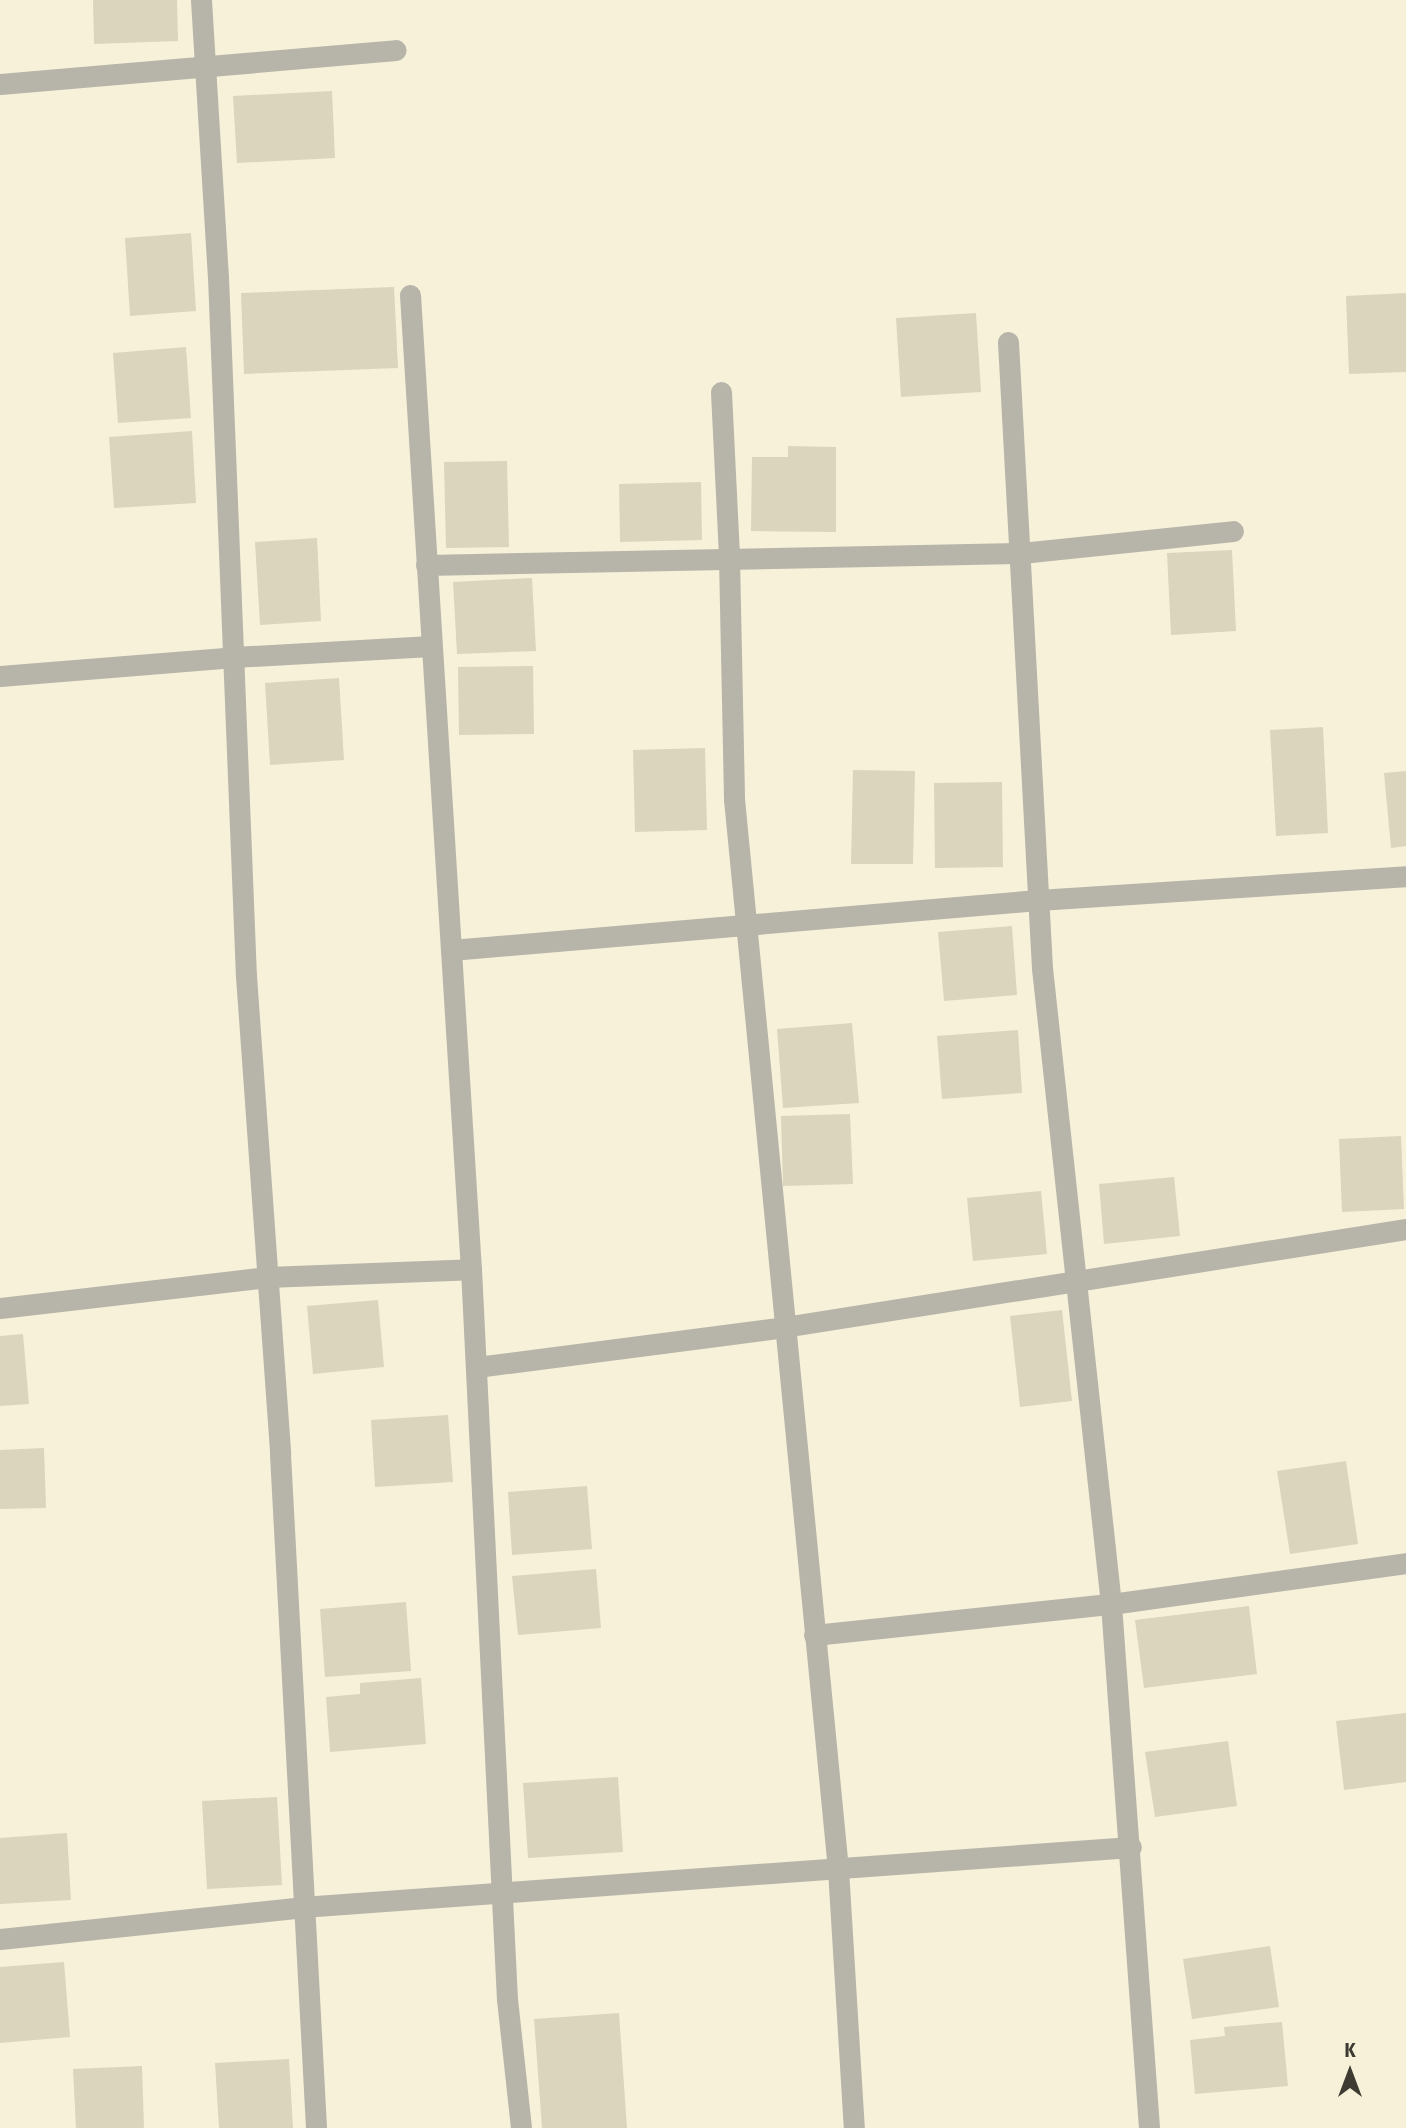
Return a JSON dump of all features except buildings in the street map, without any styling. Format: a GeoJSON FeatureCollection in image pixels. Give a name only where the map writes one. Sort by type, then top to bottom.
{"type":"FeatureCollection","features":[{"type":"Feature","properties":{"kind":"street"},"geometry":{"type":"LineString","coordinates":[[201,0],[218,291],[246,976],[280,1454],[302,1907],[316,2128]]}},
{"type":"Feature","properties":{"kind":"street"},"geometry":{"type":"LineString","coordinates":[[0,84],[396,50]]}},
{"type":"Feature","properties":{"kind":"street"},"geometry":{"type":"LineString","coordinates":[[410,295],[477,1367],[507,2000],[521,2128]]}},
{"type":"Feature","properties":{"kind":"street"},"geometry":{"type":"LineString","coordinates":[[1008,342],[1042,968],[1111,1604],[1131,1847],[1149,2128]]}},
{"type":"Feature","properties":{"kind":"street"},"geometry":{"type":"LineString","coordinates":[[721,392],[729,558],[734,799],[838,1869],[854,2128]]}},
{"type":"Feature","properties":{"kind":"street"},"geometry":{"type":"LineString","coordinates":[[426,565],[1021,553],[1233,531]]}},
{"type":"Feature","properties":{"kind":"street"},"geometry":{"type":"LineString","coordinates":[[0,676],[234,657],[431,646]]}},
{"type":"Feature","properties":{"kind":"street"},"geometry":{"type":"LineString","coordinates":[[451,950],[1038,900],[1406,876]]}},
{"type":"Feature","properties":{"kind":"street"},"geometry":{"type":"LineString","coordinates":[[477,1367],[784,1327],[1406,1229]]}},
{"type":"Feature","properties":{"kind":"street"},"geometry":{"type":"LineString","coordinates":[[0,1308],[267,1277],[471,1269]]}},
{"type":"Feature","properties":{"kind":"street"},"geometry":{"type":"LineString","coordinates":[[814,1635],[1111,1604],[1406,1563]]}},
{"type":"Feature","properties":{"kind":"street"},"geometry":{"type":"LineString","coordinates":[[0,1939],[302,1907],[1131,1847]]}}]}
